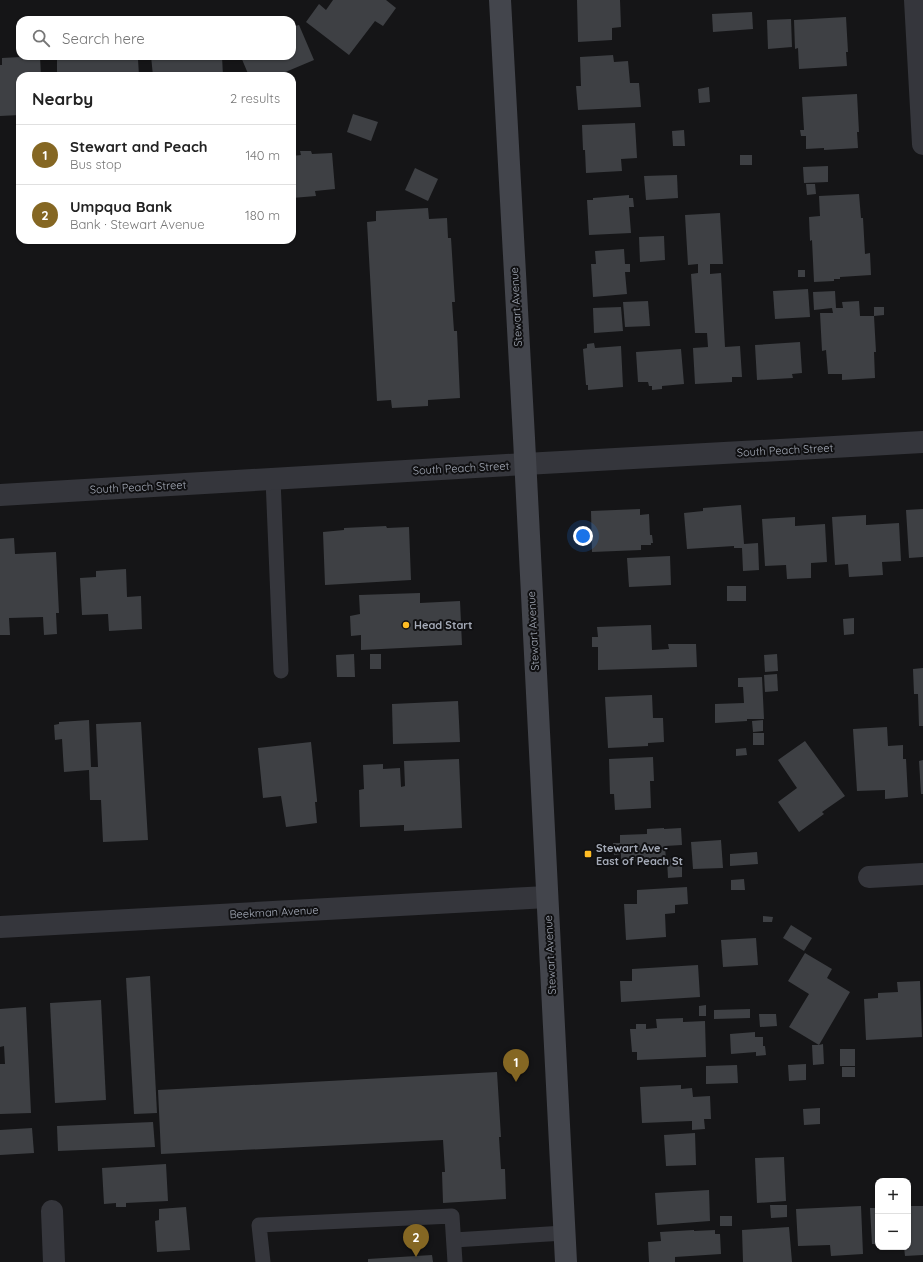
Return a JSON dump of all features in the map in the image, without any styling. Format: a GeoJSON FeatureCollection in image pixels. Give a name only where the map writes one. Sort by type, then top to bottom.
{"type":"FeatureCollection","features":[{"type":"Feature","properties":{"kind":"main road","name":"Stewart Avenue"},"geometry":{"type":"LineString","coordinates":[[500,0],[566,1262]]}},
{"type":"Feature","properties":{"kind":"street"},"geometry":{"type":"LineString","coordinates":[[915,0],[923,144]]}},
{"type":"Feature","properties":{"kind":"street","name":"South Peach Street"},"geometry":{"type":"LineString","coordinates":[[0,495],[923,442]]}},
{"type":"Feature","properties":{"kind":"street"},"geometry":{"type":"LineString","coordinates":[[868,877],[923,874]]}},
{"type":"Feature","properties":{"kind":"street","name":"Beekman Avenue"},"geometry":{"type":"LineString","coordinates":[[0,927],[547,896]]}},
{"type":"Feature","properties":{"kind":"street"},"geometry":{"type":"LineString","coordinates":[[52,1211],[54,1262]]}},
{"type":"Feature","properties":{"kind":"lane"},"geometry":{"type":"LineString","coordinates":[[273,479],[281,672]]}},
{"type":"Feature","properties":{"kind":"lane"},"geometry":{"type":"LineString","coordinates":[[263,1262],[260,1225],[452,1216],[456,1262]]}},
{"type":"Feature","properties":{"kind":"lane"},"geometry":{"type":"LineString","coordinates":[[454,1240],[564,1234]]}},
{"type":"Feature","properties":{"kind":"building"},"geometry":{"type":"Polygon","coordinates":[[[333,0],[386,0],[396,8],[383,26],[375,21],[349,55],[306,22],[319,4],[326,10],[333,0]]]}},
{"type":"Feature","properties":{"kind":"building"},"geometry":{"type":"Polygon","coordinates":[[[577,0],[620,0],[621,27],[612,28],[612,40],[578,42],[577,0]]]}},
{"type":"Feature","properties":{"kind":"building"},"geometry":{"type":"Polygon","coordinates":[[[752,12],[753,29],[713,32],[712,14],[752,12]]]}},
{"type":"Feature","properties":{"kind":"building"},"geometry":{"type":"Polygon","coordinates":[[[846,17],[848,52],[846,52],[847,66],[799,69],[798,48],[795,49],[794,20],[846,17]]]}},
{"type":"Feature","properties":{"kind":"building"},"geometry":{"type":"Polygon","coordinates":[[[791,19],[792,47],[768,49],[767,20],[791,19]]]}},
{"type":"Feature","properties":{"kind":"building"},"geometry":{"type":"Polygon","coordinates":[[[299,25],[314,60],[286,72],[247,72],[242,60],[296,60],[296,26],[299,25]]]}},
{"type":"Feature","properties":{"kind":"building"},"geometry":{"type":"Polygon","coordinates":[[[613,55],[614,62],[628,61],[630,83],[639,83],[641,107],[578,110],[576,86],[581,86],[580,57],[613,55]]]}},
{"type":"Feature","properties":{"kind":"building"},"geometry":{"type":"Polygon","coordinates":[[[16,57],[16,60],[40,60],[41,72],[16,72],[16,115],[0,116],[0,65],[2,65],[2,58],[16,57]]]}},
{"type":"Feature","properties":{"kind":"building"},"geometry":{"type":"Polygon","coordinates":[[[57,60],[138,60],[139,72],[57,72],[57,60]]]}},
{"type":"Feature","properties":{"kind":"building"},"geometry":{"type":"Polygon","coordinates":[[[151,60],[222,60],[223,72],[153,72],[151,60]]]}},
{"type":"Feature","properties":{"kind":"building"},"geometry":{"type":"Polygon","coordinates":[[[709,87],[710,102],[699,103],[698,89],[709,87]]]}},
{"type":"Feature","properties":{"kind":"building"},"geometry":{"type":"Polygon","coordinates":[[[857,94],[859,132],[857,132],[858,148],[824,150],[824,148],[806,149],[806,136],[801,136],[800,130],[804,130],[802,97],[857,94]]]}},
{"type":"Feature","properties":{"kind":"building"},"geometry":{"type":"Polygon","coordinates":[[[353,114],[378,122],[371,141],[347,132],[353,114]]]}},
{"type":"Feature","properties":{"kind":"building"},"geometry":{"type":"Polygon","coordinates":[[[635,123],[637,158],[621,159],[622,171],[586,173],[582,125],[635,123]]]}},
{"type":"Feature","properties":{"kind":"building"},"geometry":{"type":"Polygon","coordinates":[[[684,130],[685,146],[673,146],[672,131],[684,130]]]}},
{"type":"Feature","properties":{"kind":"building"},"geometry":{"type":"Polygon","coordinates":[[[300,151],[311,151],[312,154],[332,153],[335,189],[315,191],[316,196],[296,198],[296,156],[301,155],[300,151]]]}},
{"type":"Feature","properties":{"kind":"building"},"geometry":{"type":"Polygon","coordinates":[[[740,155],[752,155],[752,165],[740,165],[740,155]]]}},
{"type":"Feature","properties":{"kind":"building"},"geometry":{"type":"Polygon","coordinates":[[[828,166],[828,182],[804,183],[803,167],[828,166]]]}},
{"type":"Feature","properties":{"kind":"building"},"geometry":{"type":"Polygon","coordinates":[[[415,168],[438,179],[428,201],[405,190],[415,168]]]}},
{"type":"Feature","properties":{"kind":"building"},"geometry":{"type":"Polygon","coordinates":[[[677,175],[678,198],[646,200],[644,176],[677,175]]]}},
{"type":"Feature","properties":{"kind":"building"},"geometry":{"type":"Polygon","coordinates":[[[806,184],[815,184],[816,194],[807,195],[806,184]]]}},
{"type":"Feature","properties":{"kind":"building"},"geometry":{"type":"Polygon","coordinates":[[[859,194],[861,218],[863,218],[865,254],[870,253],[871,275],[840,277],[840,279],[834,279],[834,281],[814,282],[812,240],[810,241],[809,217],[820,216],[819,196],[859,194]]]}},
{"type":"Feature","properties":{"kind":"building"},"geometry":{"type":"Polygon","coordinates":[[[629,195],[629,198],[633,198],[634,207],[629,207],[631,233],[589,235],[587,200],[593,200],[593,198],[629,195]]]}},
{"type":"Feature","properties":{"kind":"building"},"geometry":{"type":"Polygon","coordinates":[[[428,208],[429,219],[447,218],[448,238],[451,238],[455,302],[452,302],[454,331],[457,331],[460,398],[428,400],[428,406],[392,408],[391,400],[377,401],[367,222],[376,221],[376,211],[428,208]]]}},
{"type":"Feature","properties":{"kind":"building"},"geometry":{"type":"Polygon","coordinates":[[[720,213],[723,264],[710,264],[710,274],[721,273],[725,347],[740,346],[742,377],[732,377],[732,382],[695,384],[693,348],[708,347],[707,333],[695,333],[691,274],[698,273],[698,264],[688,265],[685,215],[720,213]]]}},
{"type":"Feature","properties":{"kind":"building"},"geometry":{"type":"Polygon","coordinates":[[[664,236],[665,260],[640,262],[639,237],[664,236]]]}},
{"type":"Feature","properties":{"kind":"building"},"geometry":{"type":"Polygon","coordinates":[[[624,249],[625,264],[630,264],[630,272],[625,272],[627,294],[593,297],[591,264],[596,264],[595,251],[624,249]]]}},
{"type":"Feature","properties":{"kind":"building"},"geometry":{"type":"Polygon","coordinates":[[[798,270],[805,270],[805,277],[798,277],[798,270]]]}},
{"type":"Feature","properties":{"kind":"building"},"geometry":{"type":"Polygon","coordinates":[[[808,289],[810,317],[775,319],[773,291],[808,289]]]}},
{"type":"Feature","properties":{"kind":"building"},"geometry":{"type":"Polygon","coordinates":[[[835,291],[836,308],[843,308],[842,302],[859,301],[860,316],[874,316],[876,352],[874,352],[875,378],[842,380],[842,374],[828,374],[826,350],[822,351],[820,313],[833,313],[832,308],[814,310],[813,292],[835,291]]]}},
{"type":"Feature","properties":{"kind":"building"},"geometry":{"type":"Polygon","coordinates":[[[648,301],[650,326],[625,327],[623,302],[648,301]]]}},
{"type":"Feature","properties":{"kind":"building"},"geometry":{"type":"Polygon","coordinates":[[[621,307],[623,331],[594,333],[593,308],[621,307]]]}},
{"type":"Feature","properties":{"kind":"building"},"geometry":{"type":"Polygon","coordinates":[[[874,307],[884,307],[884,315],[874,316],[874,307]]]}},
{"type":"Feature","properties":{"kind":"building"},"geometry":{"type":"Polygon","coordinates":[[[800,342],[802,373],[792,374],[793,378],[757,380],[755,345],[800,342]]]}},
{"type":"Feature","properties":{"kind":"building"},"geometry":{"type":"Polygon","coordinates":[[[594,343],[595,348],[621,346],[623,387],[588,390],[588,385],[586,385],[583,349],[587,348],[587,344],[594,343]]]}},
{"type":"Feature","properties":{"kind":"building"},"geometry":{"type":"Polygon","coordinates":[[[681,349],[684,384],[662,386],[662,389],[652,390],[652,386],[649,386],[648,382],[638,382],[636,352],[681,349]]]}},
{"type":"Feature","properties":{"kind":"building"},"geometry":{"type":"Polygon","coordinates":[[[741,505],[744,544],[758,543],[759,570],[743,571],[742,548],[734,548],[734,546],[687,549],[684,513],[703,511],[703,508],[741,505]]]}},
{"type":"Feature","properties":{"kind":"building"},"geometry":{"type":"Polygon","coordinates":[[[640,509],[640,515],[649,514],[650,535],[652,535],[653,543],[651,543],[651,545],[641,545],[641,550],[592,552],[591,511],[640,509]]]}},
{"type":"Feature","properties":{"kind":"building"},"geometry":{"type":"Polygon","coordinates":[[[923,509],[923,557],[909,558],[906,510],[923,509]]]}},
{"type":"Feature","properties":{"kind":"building"},"geometry":{"type":"Polygon","coordinates":[[[866,515],[866,525],[899,523],[901,561],[882,562],[883,575],[849,577],[848,564],[835,565],[832,517],[866,515]]]}},
{"type":"Feature","properties":{"kind":"building"},"geometry":{"type":"Polygon","coordinates":[[[795,517],[795,526],[825,524],[827,562],[811,563],[811,578],[787,579],[786,565],[765,566],[762,519],[795,517]]]}},
{"type":"Feature","properties":{"kind":"building"},"geometry":{"type":"Polygon","coordinates":[[[386,526],[387,528],[409,527],[411,580],[325,585],[323,532],[344,530],[344,528],[386,526]]]}},
{"type":"Feature","properties":{"kind":"building"},"geometry":{"type":"Polygon","coordinates":[[[14,538],[15,554],[56,552],[59,613],[56,613],[57,634],[44,635],[43,617],[9,618],[10,635],[0,635],[0,539],[14,538]]]}},
{"type":"Feature","properties":{"kind":"building"},"geometry":{"type":"Polygon","coordinates":[[[670,556],[671,585],[629,587],[627,558],[670,556]]]}},
{"type":"Feature","properties":{"kind":"building"},"geometry":{"type":"Polygon","coordinates":[[[126,569],[127,597],[141,596],[142,629],[109,631],[108,614],[82,615],[80,578],[96,577],[96,571],[126,569]]]}},
{"type":"Feature","properties":{"kind":"building"},"geometry":{"type":"Polygon","coordinates":[[[727,586],[746,586],[746,601],[727,601],[727,586]]]}},
{"type":"Feature","properties":{"kind":"building","name":"Head Start"},"geometry":{"type":"Polygon","coordinates":[[[420,593],[420,603],[460,601],[462,645],[361,650],[361,635],[351,636],[350,616],[360,614],[359,595],[420,593]]]}},
{"type":"Feature","properties":{"kind":"building"},"geometry":{"type":"Polygon","coordinates":[[[854,618],[854,634],[844,635],[843,619],[854,618]]]}},
{"type":"Feature","properties":{"kind":"building"},"geometry":{"type":"Polygon","coordinates":[[[651,625],[652,650],[669,649],[668,644],[696,644],[697,667],[598,670],[598,647],[592,647],[592,637],[598,637],[597,627],[651,625]]]}},
{"type":"Feature","properties":{"kind":"building"},"geometry":{"type":"Polygon","coordinates":[[[354,654],[355,677],[337,677],[336,655],[354,654]]]}},
{"type":"Feature","properties":{"kind":"building"},"geometry":{"type":"Polygon","coordinates":[[[370,654],[381,654],[381,669],[370,669],[370,654]]]}},
{"type":"Feature","properties":{"kind":"building"},"geometry":{"type":"Polygon","coordinates":[[[777,654],[778,671],[765,672],[764,655],[777,654]]]}},
{"type":"Feature","properties":{"kind":"building"},"geometry":{"type":"Polygon","coordinates":[[[923,668],[923,726],[919,726],[918,694],[914,694],[913,669],[923,668]]]}},
{"type":"Feature","properties":{"kind":"building"},"geometry":{"type":"Polygon","coordinates":[[[777,674],[778,691],[765,692],[764,675],[777,674]]]}},
{"type":"Feature","properties":{"kind":"building"},"geometry":{"type":"Polygon","coordinates":[[[762,677],[764,719],[747,719],[747,721],[715,723],[715,704],[744,703],[743,687],[738,687],[738,678],[762,677]]]}},
{"type":"Feature","properties":{"kind":"building"},"geometry":{"type":"Polygon","coordinates":[[[652,695],[653,718],[663,718],[664,742],[648,743],[648,746],[608,748],[605,697],[652,695]]]}},
{"type":"Feature","properties":{"kind":"building"},"geometry":{"type":"Polygon","coordinates":[[[458,701],[460,742],[393,744],[392,704],[458,701]]]}},
{"type":"Feature","properties":{"kind":"building"},"geometry":{"type":"Polygon","coordinates":[[[89,720],[91,767],[98,767],[96,724],[141,722],[148,840],[103,842],[101,800],[90,800],[89,770],[64,772],[62,739],[55,740],[54,725],[59,724],[59,722],[89,720]]]}},
{"type":"Feature","properties":{"kind":"building"},"geometry":{"type":"Polygon","coordinates":[[[763,720],[763,731],[753,732],[752,721],[763,720]]]}},
{"type":"Feature","properties":{"kind":"building"},"geometry":{"type":"Polygon","coordinates":[[[887,727],[888,746],[903,745],[903,759],[906,759],[908,797],[885,799],[885,790],[857,791],[853,729],[887,727]]]}},
{"type":"Feature","properties":{"kind":"building"},"geometry":{"type":"Polygon","coordinates":[[[753,733],[764,733],[764,745],[753,745],[753,733]]]}},
{"type":"Feature","properties":{"kind":"building"},"geometry":{"type":"Polygon","coordinates":[[[805,741],[845,796],[822,812],[824,814],[799,832],[778,802],[797,788],[778,760],[805,741]]]}},
{"type":"Feature","properties":{"kind":"building"},"geometry":{"type":"Polygon","coordinates":[[[311,742],[317,800],[317,802],[315,802],[317,823],[286,827],[281,796],[263,798],[258,748],[311,742]]]}},
{"type":"Feature","properties":{"kind":"building"},"geometry":{"type":"Polygon","coordinates":[[[746,748],[747,755],[736,756],[736,749],[746,748]]]}},
{"type":"Feature","properties":{"kind":"building"},"geometry":{"type":"Polygon","coordinates":[[[653,757],[654,781],[650,781],[651,808],[615,810],[614,794],[610,794],[609,759],[653,757]]]}},
{"type":"Feature","properties":{"kind":"building"},"geometry":{"type":"Polygon","coordinates":[[[459,759],[462,828],[404,831],[404,825],[360,827],[359,790],[364,789],[363,765],[383,764],[383,769],[400,768],[401,787],[405,786],[404,761],[459,759]]]}},
{"type":"Feature","properties":{"kind":"building"},"geometry":{"type":"Polygon","coordinates":[[[923,760],[923,794],[921,794],[919,761],[923,760]]]}},
{"type":"Feature","properties":{"kind":"building"},"geometry":{"type":"Polygon","coordinates":[[[681,828],[682,845],[665,846],[666,860],[621,862],[621,854],[614,855],[613,843],[620,843],[620,835],[647,834],[647,829],[681,828]]]}},
{"type":"Feature","properties":{"kind":"building"},"geometry":{"type":"Polygon","coordinates":[[[721,840],[723,868],[693,869],[691,842],[721,840]]]}},
{"type":"Feature","properties":{"kind":"building"},"geometry":{"type":"Polygon","coordinates":[[[757,852],[758,864],[730,866],[730,854],[757,852]]]}},
{"type":"Feature","properties":{"kind":"building"},"geometry":{"type":"Polygon","coordinates":[[[682,858],[682,877],[668,878],[667,859],[682,858]]]}},
{"type":"Feature","properties":{"kind":"building"},"geometry":{"type":"Polygon","coordinates":[[[744,879],[745,890],[731,890],[731,880],[744,879]]]}},
{"type":"Feature","properties":{"kind":"building"},"geometry":{"type":"Polygon","coordinates":[[[687,887],[688,904],[675,905],[675,913],[665,914],[666,937],[626,940],[624,904],[637,904],[637,890],[687,887]]]}},
{"type":"Feature","properties":{"kind":"building"},"geometry":{"type":"Polygon","coordinates":[[[763,916],[773,917],[772,922],[763,922],[763,916]]]}},
{"type":"Feature","properties":{"kind":"building"},"geometry":{"type":"Polygon","coordinates":[[[791,925],[812,938],[804,951],[783,938],[791,925]]]}},
{"type":"Feature","properties":{"kind":"building"},"geometry":{"type":"Polygon","coordinates":[[[756,938],[758,965],[723,967],[721,940],[756,938]]]}},
{"type":"Feature","properties":{"kind":"building"},"geometry":{"type":"Polygon","coordinates":[[[805,953],[832,969],[827,978],[850,992],[819,1045],[789,1027],[809,994],[788,981],[805,953]]]}},
{"type":"Feature","properties":{"kind":"building"},"geometry":{"type":"Polygon","coordinates":[[[698,965],[700,997],[621,1002],[620,981],[632,981],[632,969],[698,965]]]}},
{"type":"Feature","properties":{"kind":"building"},"geometry":{"type":"Polygon","coordinates":[[[150,976],[157,1113],[134,1114],[126,978],[150,976]]]}},
{"type":"Feature","properties":{"kind":"building"},"geometry":{"type":"Polygon","coordinates":[[[920,981],[922,1037],[866,1040],[864,999],[878,998],[878,993],[898,992],[897,982],[920,981]]]}},
{"type":"Feature","properties":{"kind":"building"},"geometry":{"type":"Polygon","coordinates":[[[101,1000],[106,1100],[55,1103],[50,1003],[101,1000]]]}},
{"type":"Feature","properties":{"kind":"building"},"geometry":{"type":"Polygon","coordinates":[[[706,1005],[706,1016],[699,1016],[699,1006],[706,1005]]]}},
{"type":"Feature","properties":{"kind":"building"},"geometry":{"type":"Polygon","coordinates":[[[26,1007],[31,1113],[0,1114],[0,1064],[5,1064],[4,1046],[0,1047],[0,1009],[26,1007]]]}},
{"type":"Feature","properties":{"kind":"building"},"geometry":{"type":"Polygon","coordinates":[[[750,1009],[750,1018],[714,1019],[714,1010],[750,1009]]]}},
{"type":"Feature","properties":{"kind":"building"},"geometry":{"type":"Polygon","coordinates":[[[759,1014],[776,1014],[777,1026],[760,1027],[759,1014]]]}},
{"type":"Feature","properties":{"kind":"building"},"geometry":{"type":"Polygon","coordinates":[[[683,1018],[683,1022],[705,1021],[706,1057],[637,1060],[637,1052],[632,1052],[630,1029],[636,1029],[636,1024],[646,1024],[646,1029],[657,1028],[656,1019],[683,1018]]]}},
{"type":"Feature","properties":{"kind":"building"},"geometry":{"type":"Polygon","coordinates":[[[755,1032],[755,1037],[763,1037],[763,1046],[765,1046],[766,1055],[756,1056],[756,1052],[731,1054],[730,1034],[755,1032]]]}},
{"type":"Feature","properties":{"kind":"building"},"geometry":{"type":"Polygon","coordinates":[[[823,1044],[824,1064],[813,1065],[812,1045],[823,1044]]]}},
{"type":"Feature","properties":{"kind":"building"},"geometry":{"type":"Polygon","coordinates":[[[840,1049],[855,1049],[855,1066],[840,1066],[840,1049]]]}},
{"type":"Feature","properties":{"kind":"building"},"geometry":{"type":"Polygon","coordinates":[[[806,1064],[806,1080],[789,1081],[788,1065],[806,1064]]]}},
{"type":"Feature","properties":{"kind":"building"},"geometry":{"type":"Polygon","coordinates":[[[737,1065],[738,1083],[706,1084],[706,1066],[737,1065]]]}},
{"type":"Feature","properties":{"kind":"building"},"geometry":{"type":"Polygon","coordinates":[[[842,1067],[855,1067],[855,1077],[842,1077],[842,1067]]]}},
{"type":"Feature","properties":{"kind":"building"},"geometry":{"type":"Polygon","coordinates":[[[497,1072],[501,1137],[499,1137],[501,1169],[505,1169],[506,1199],[443,1203],[442,1172],[445,1172],[443,1140],[161,1154],[158,1090],[497,1072]]]}},
{"type":"Feature","properties":{"kind":"building"},"geometry":{"type":"Polygon","coordinates":[[[681,1085],[681,1089],[692,1088],[693,1097],[710,1096],[711,1119],[704,1119],[705,1129],[692,1130],[692,1121],[642,1123],[640,1087],[681,1085]]]}},
{"type":"Feature","properties":{"kind":"building"},"geometry":{"type":"Polygon","coordinates":[[[820,1108],[820,1124],[804,1125],[803,1109],[820,1108]]]}},
{"type":"Feature","properties":{"kind":"building"},"geometry":{"type":"Polygon","coordinates":[[[153,1122],[155,1147],[58,1151],[57,1126],[153,1122]]]}},
{"type":"Feature","properties":{"kind":"building"},"geometry":{"type":"Polygon","coordinates":[[[32,1128],[34,1153],[0,1155],[0,1130],[32,1128]]]}},
{"type":"Feature","properties":{"kind":"building"},"geometry":{"type":"Polygon","coordinates":[[[695,1133],[696,1165],[666,1166],[664,1135],[695,1133]]]}},
{"type":"Feature","properties":{"kind":"building"},"geometry":{"type":"Polygon","coordinates":[[[784,1157],[786,1201],[757,1203],[755,1158],[784,1157]]]}},
{"type":"Feature","properties":{"kind":"building"},"geometry":{"type":"Polygon","coordinates":[[[166,1164],[168,1201],[126,1203],[126,1207],[116,1207],[116,1203],[104,1204],[102,1168],[166,1164]]]}},
{"type":"Feature","properties":{"kind":"building"},"geometry":{"type":"Polygon","coordinates":[[[709,1190],[710,1221],[657,1225],[655,1193],[709,1190]]]}},
{"type":"Feature","properties":{"kind":"building"},"geometry":{"type":"Polygon","coordinates":[[[770,1205],[787,1205],[787,1217],[771,1218],[770,1205]]]}},
{"type":"Feature","properties":{"kind":"building"},"geometry":{"type":"Polygon","coordinates":[[[861,1206],[863,1254],[831,1256],[830,1245],[798,1246],[796,1209],[861,1206]]]}},
{"type":"Feature","properties":{"kind":"building"},"geometry":{"type":"Polygon","coordinates":[[[911,1206],[923,1206],[923,1255],[905,1256],[904,1250],[911,1250],[911,1206]]]}},
{"type":"Feature","properties":{"kind":"building"},"geometry":{"type":"Polygon","coordinates":[[[186,1207],[190,1250],[157,1252],[155,1221],[159,1220],[159,1209],[186,1207]]]}},
{"type":"Feature","properties":{"kind":"building"},"geometry":{"type":"Polygon","coordinates":[[[870,1208],[875,1208],[875,1244],[872,1244],[870,1208]]]}},
{"type":"Feature","properties":{"kind":"building"},"geometry":{"type":"Polygon","coordinates":[[[720,1216],[732,1216],[732,1226],[720,1226],[720,1216]]]}},
{"type":"Feature","properties":{"kind":"building"},"geometry":{"type":"Polygon","coordinates":[[[789,1227],[792,1262],[743,1262],[742,1230],[789,1227]]]}},
{"type":"Feature","properties":{"kind":"building"},"geometry":{"type":"Polygon","coordinates":[[[715,1230],[715,1234],[720,1234],[721,1254],[675,1257],[675,1262],[649,1262],[648,1242],[661,1241],[660,1232],[715,1230]]]}},
{"type":"Feature","properties":{"kind":"building"},"geometry":{"type":"Polygon","coordinates":[[[432,1255],[433,1262],[368,1262],[368,1259],[432,1255]]]}},
{"type":"Feature","properties":{"kind":"place","name":"Head Start"},"geometry":{"type":"Point","coordinates":[406,625]}},
{"type":"Feature","properties":{"kind":"place","name":"Stewart Ave - East of Peach St"},"geometry":{"type":"Point","coordinates":[588,854]}},
{"type":"Feature","properties":{"kind":"place","name":"Stewart and Peach"},"geometry":{"type":"Point","coordinates":[516,1082]}},
{"type":"Feature","properties":{"kind":"place","name":"Umpqua Bank"},"geometry":{"type":"Point","coordinates":[416,1257]}}]}
